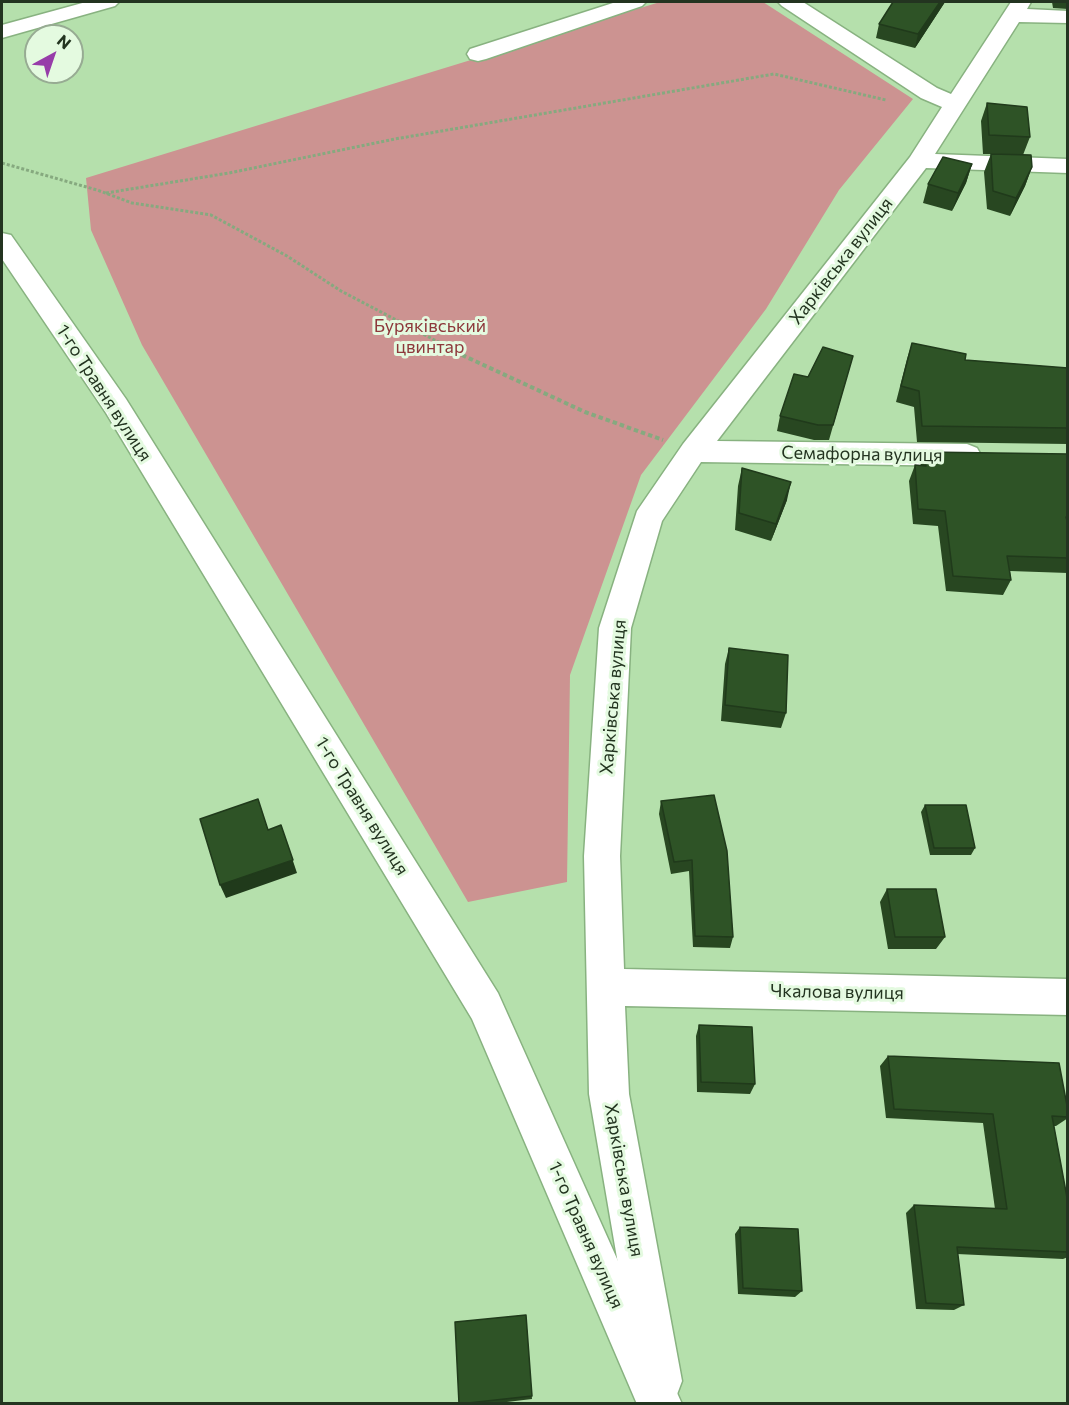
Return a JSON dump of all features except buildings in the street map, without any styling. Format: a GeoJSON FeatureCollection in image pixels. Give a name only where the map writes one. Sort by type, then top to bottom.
{"type":"FeatureCollection","features":[{"type":"Feature","properties":{"kind":"street"},"geometry":{"type":"LineString","coordinates":[[2,32],[108,2]]}},
{"type":"Feature","properties":{"kind":"street"},"geometry":{"type":"LineString","coordinates":[[478,54],[635,2]]}},
{"type":"Feature","properties":{"kind":"street"},"geometry":{"type":"LineString","coordinates":[[789,2],[929,93],[956,104]]}},
{"type":"Feature","properties":{"kind":"street"},"geometry":{"type":"LineString","coordinates":[[1017,8],[1068,17]]}},
{"type":"Feature","properties":{"kind":"street","name":"Харківська вулиця"},"geometry":{"type":"LineString","coordinates":[[662,1404],[609,1095],[602,856],[615,628],[648,519],[693,451],[919,161],[1017,8]]}},
{"type":"Feature","properties":{"kind":"street"},"geometry":{"type":"LineString","coordinates":[[919,161],[1068,166]]}},
{"type":"Feature","properties":{"kind":"street","name":"1-го Травня вулиця"},"geometry":{"type":"LineString","coordinates":[[2,242],[116,406],[485,1006],[662,1404]]}},
{"type":"Feature","properties":{"kind":"street","name":"Семафорна вулиця"},"geometry":{"type":"LineString","coordinates":[[693,451],[997,456]]}},
{"type":"Feature","properties":{"kind":"street","name":"Чкалова вулиця"},"geometry":{"type":"LineString","coordinates":[[606,987],[1068,997]]}},
{"type":"Feature","properties":{"kind":"path"},"geometry":{"type":"LineString","coordinates":[[106,193],[229,173],[394,139],[774,74],[887,100]]}},
{"type":"Feature","properties":{"kind":"path"},"geometry":{"type":"LineString","coordinates":[[2,163],[106,193],[132,204],[211,215],[287,256],[341,291],[449,349],[585,412],[693,451]]}},
{"type":"Feature","properties":{"kind":"green space","name":"Буряківський цвинтар"},"geometry":{"type":"Polygon","coordinates":[[[660,2],[763,2],[913,99],[839,190],[766,309],[641,475],[570,675],[567,882],[468,902],[142,345],[91,230],[86,178],[660,2]]]}}]}
